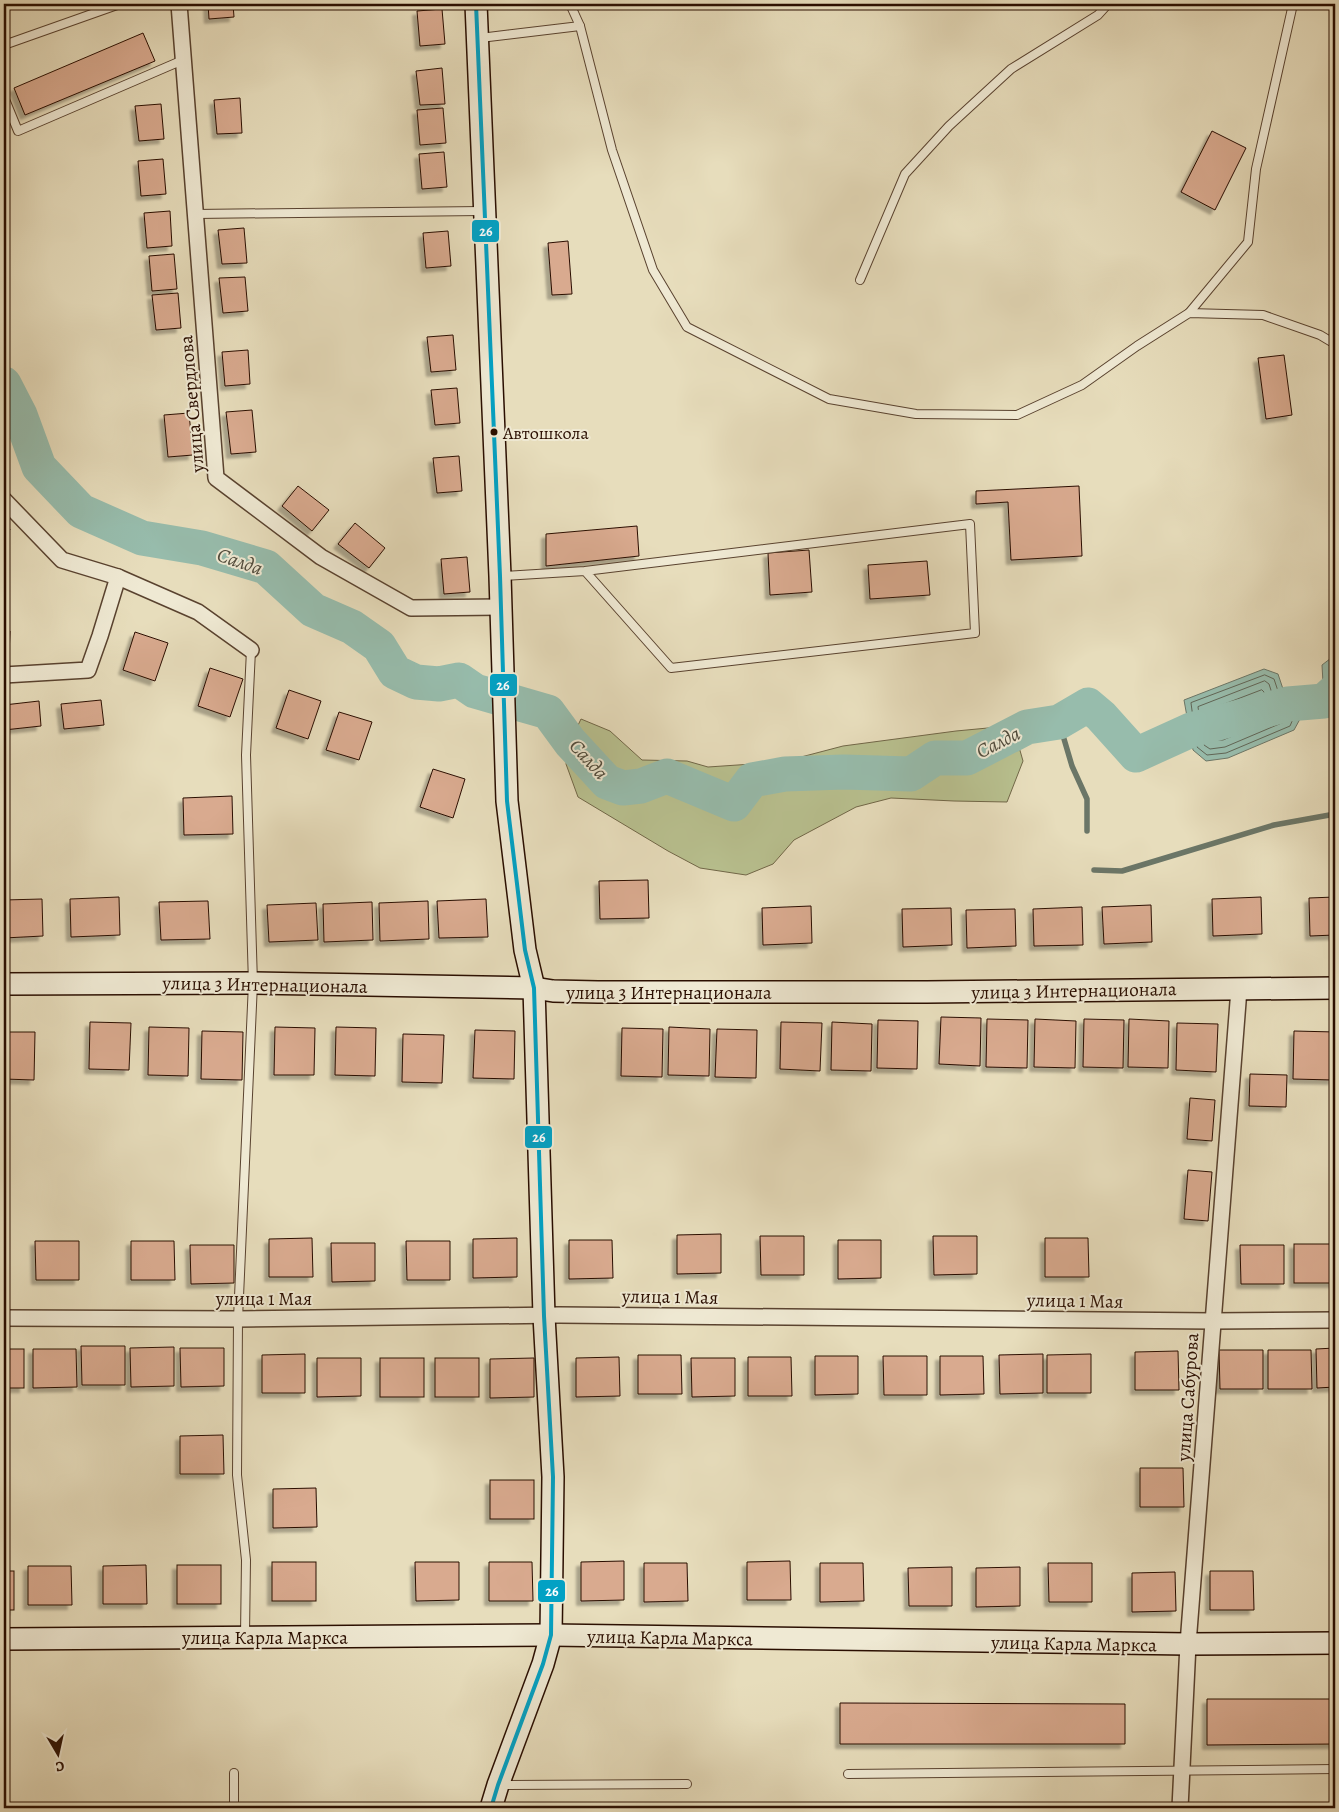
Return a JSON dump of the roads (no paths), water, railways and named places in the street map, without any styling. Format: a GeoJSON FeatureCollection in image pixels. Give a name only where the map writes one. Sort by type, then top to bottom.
{"type":"FeatureCollection","features":[{"type":"Feature","properties":{"kind":"street","name":"улица Свердлова"},"geometry":{"type":"LineString","coordinates":[[178,4],[216,478],[321,557],[411,608],[501,607]]}},
{"type":"Feature","properties":{"kind":"street"},"geometry":{"type":"LineString","coordinates":[[476,4],[500,576],[507,801],[525,950],[534,988],[544,1316],[552,1478],[551,1635],[543,1664],[491,1808]]}},
{"type":"Feature","properties":{"kind":"street"},"geometry":{"type":"LineString","coordinates":[[4,500],[62,560],[118,577],[198,612],[251,650]]}},
{"type":"Feature","properties":{"kind":"street"},"geometry":{"type":"LineString","coordinates":[[4,675],[88,670],[118,577]]}},
{"type":"Feature","properties":{"kind":"street","name":"улица 3 Интернационала"},"geometry":{"type":"LineString","coordinates":[[4,984],[253,983],[534,988],[553,991],[598,992],[927,992],[1335,988]]}},
{"type":"Feature","properties":{"kind":"street","name":"улица Сабурова"},"geometry":{"type":"LineString","coordinates":[[1180,1808],[1188,1644],[1239,989]]}},
{"type":"Feature","properties":{"kind":"street","name":"улица 1 Мая"},"geometry":{"type":"LineString","coordinates":[[4,1318],[238,1319],[569,1315],[1213,1321],[1335,1320]]}},
{"type":"Feature","properties":{"kind":"street","name":"улица Карла Маркса"},"geometry":{"type":"LineString","coordinates":[[4,1639],[551,1635],[1188,1644],[1335,1643]]}},
{"type":"Feature","properties":{"kind":"lane"},"geometry":{"type":"LineString","coordinates":[[4,45],[120,4]]}},
{"type":"Feature","properties":{"kind":"lane"},"geometry":{"type":"LineString","coordinates":[[570,4],[580,26],[612,150],[653,270],[687,327],[829,399],[916,414],[1017,415],[1082,385],[1137,346],[1189,313],[1248,242],[1256,169],[1294,4]]}},
{"type":"Feature","properties":{"kind":"lane"},"geometry":{"type":"LineString","coordinates":[[860,280],[905,174],[949,126],[1011,69],[1098,14],[1108,4]]}},
{"type":"Feature","properties":{"kind":"lane"},"geometry":{"type":"LineString","coordinates":[[478,38],[580,26]]}},
{"type":"Feature","properties":{"kind":"lane"},"geometry":{"type":"LineString","coordinates":[[4,97],[18,131],[183,60]]}},
{"type":"Feature","properties":{"kind":"lane"},"geometry":{"type":"LineString","coordinates":[[195,214],[484,211]]}},
{"type":"Feature","properties":{"kind":"lane"},"geometry":{"type":"LineString","coordinates":[[1189,313],[1264,315],[1320,335],[1335,344]]}},
{"type":"Feature","properties":{"kind":"lane"},"geometry":{"type":"LineString","coordinates":[[500,576],[585,571],[970,524],[975,633],[670,668],[585,571]]}},
{"type":"Feature","properties":{"kind":"lane"},"geometry":{"type":"LineString","coordinates":[[245,1637],[246,1560],[238,1475],[238,1319],[253,983],[246,755],[251,650]]}},
{"type":"Feature","properties":{"kind":"lane"},"geometry":{"type":"LineString","coordinates":[[848,1774],[1335,1769]]}},
{"type":"Feature","properties":{"kind":"lane"},"geometry":{"type":"LineString","coordinates":[[234,1773],[234,1808]]}},
{"type":"Feature","properties":{"kind":"lane"},"geometry":{"type":"LineString","coordinates":[[498,1785],[556,1783],[688,1784]]}},
{"type":"Feature","properties":{"kind":"water"},"geometry":{"type":"Polygon","coordinates":[[[1335,655],[1335,708],[1324,701],[1322,665],[1335,655]]]}},
{"type":"Feature","properties":{"kind":"water"},"geometry":{"type":"Polygon","coordinates":[[[1264,669],[1278,674],[1288,704],[1300,719],[1294,730],[1228,758],[1206,761],[1193,750],[1184,700],[1264,669]]]}},
{"type":"Feature","properties":{"kind":"waterway","name":"Салда"},"geometry":{"type":"LineString","coordinates":[[4,384],[20,415],[39,467],[81,511],[142,538],[202,548],[266,567],[313,610],[352,627],[379,646],[395,672],[416,682],[439,684],[459,680],[475,691],[548,712],[570,742],[607,782],[623,788],[641,786],[667,776],[734,804],[752,780],[785,774],[844,772],[911,774],[935,758],[967,758],[1027,727],[1059,722],[1088,705],[1101,716],[1136,755],[1191,730],[1288,704],[1324,701],[1335,691]]}},
{"type":"Feature","properties":{"kind":"waterway"},"geometry":{"type":"LineString","coordinates":[[1059,722],[1072,766],[1087,799],[1087,831]]}},
{"type":"Feature","properties":{"kind":"waterway"},"geometry":{"type":"LineString","coordinates":[[1094,870],[1122,871],[1274,825],[1335,814]]}},
{"type":"Feature","properties":{"kind":"place","name":"Автошкола"},"geometry":{"type":"Point","coordinates":[494,432]}}]}
